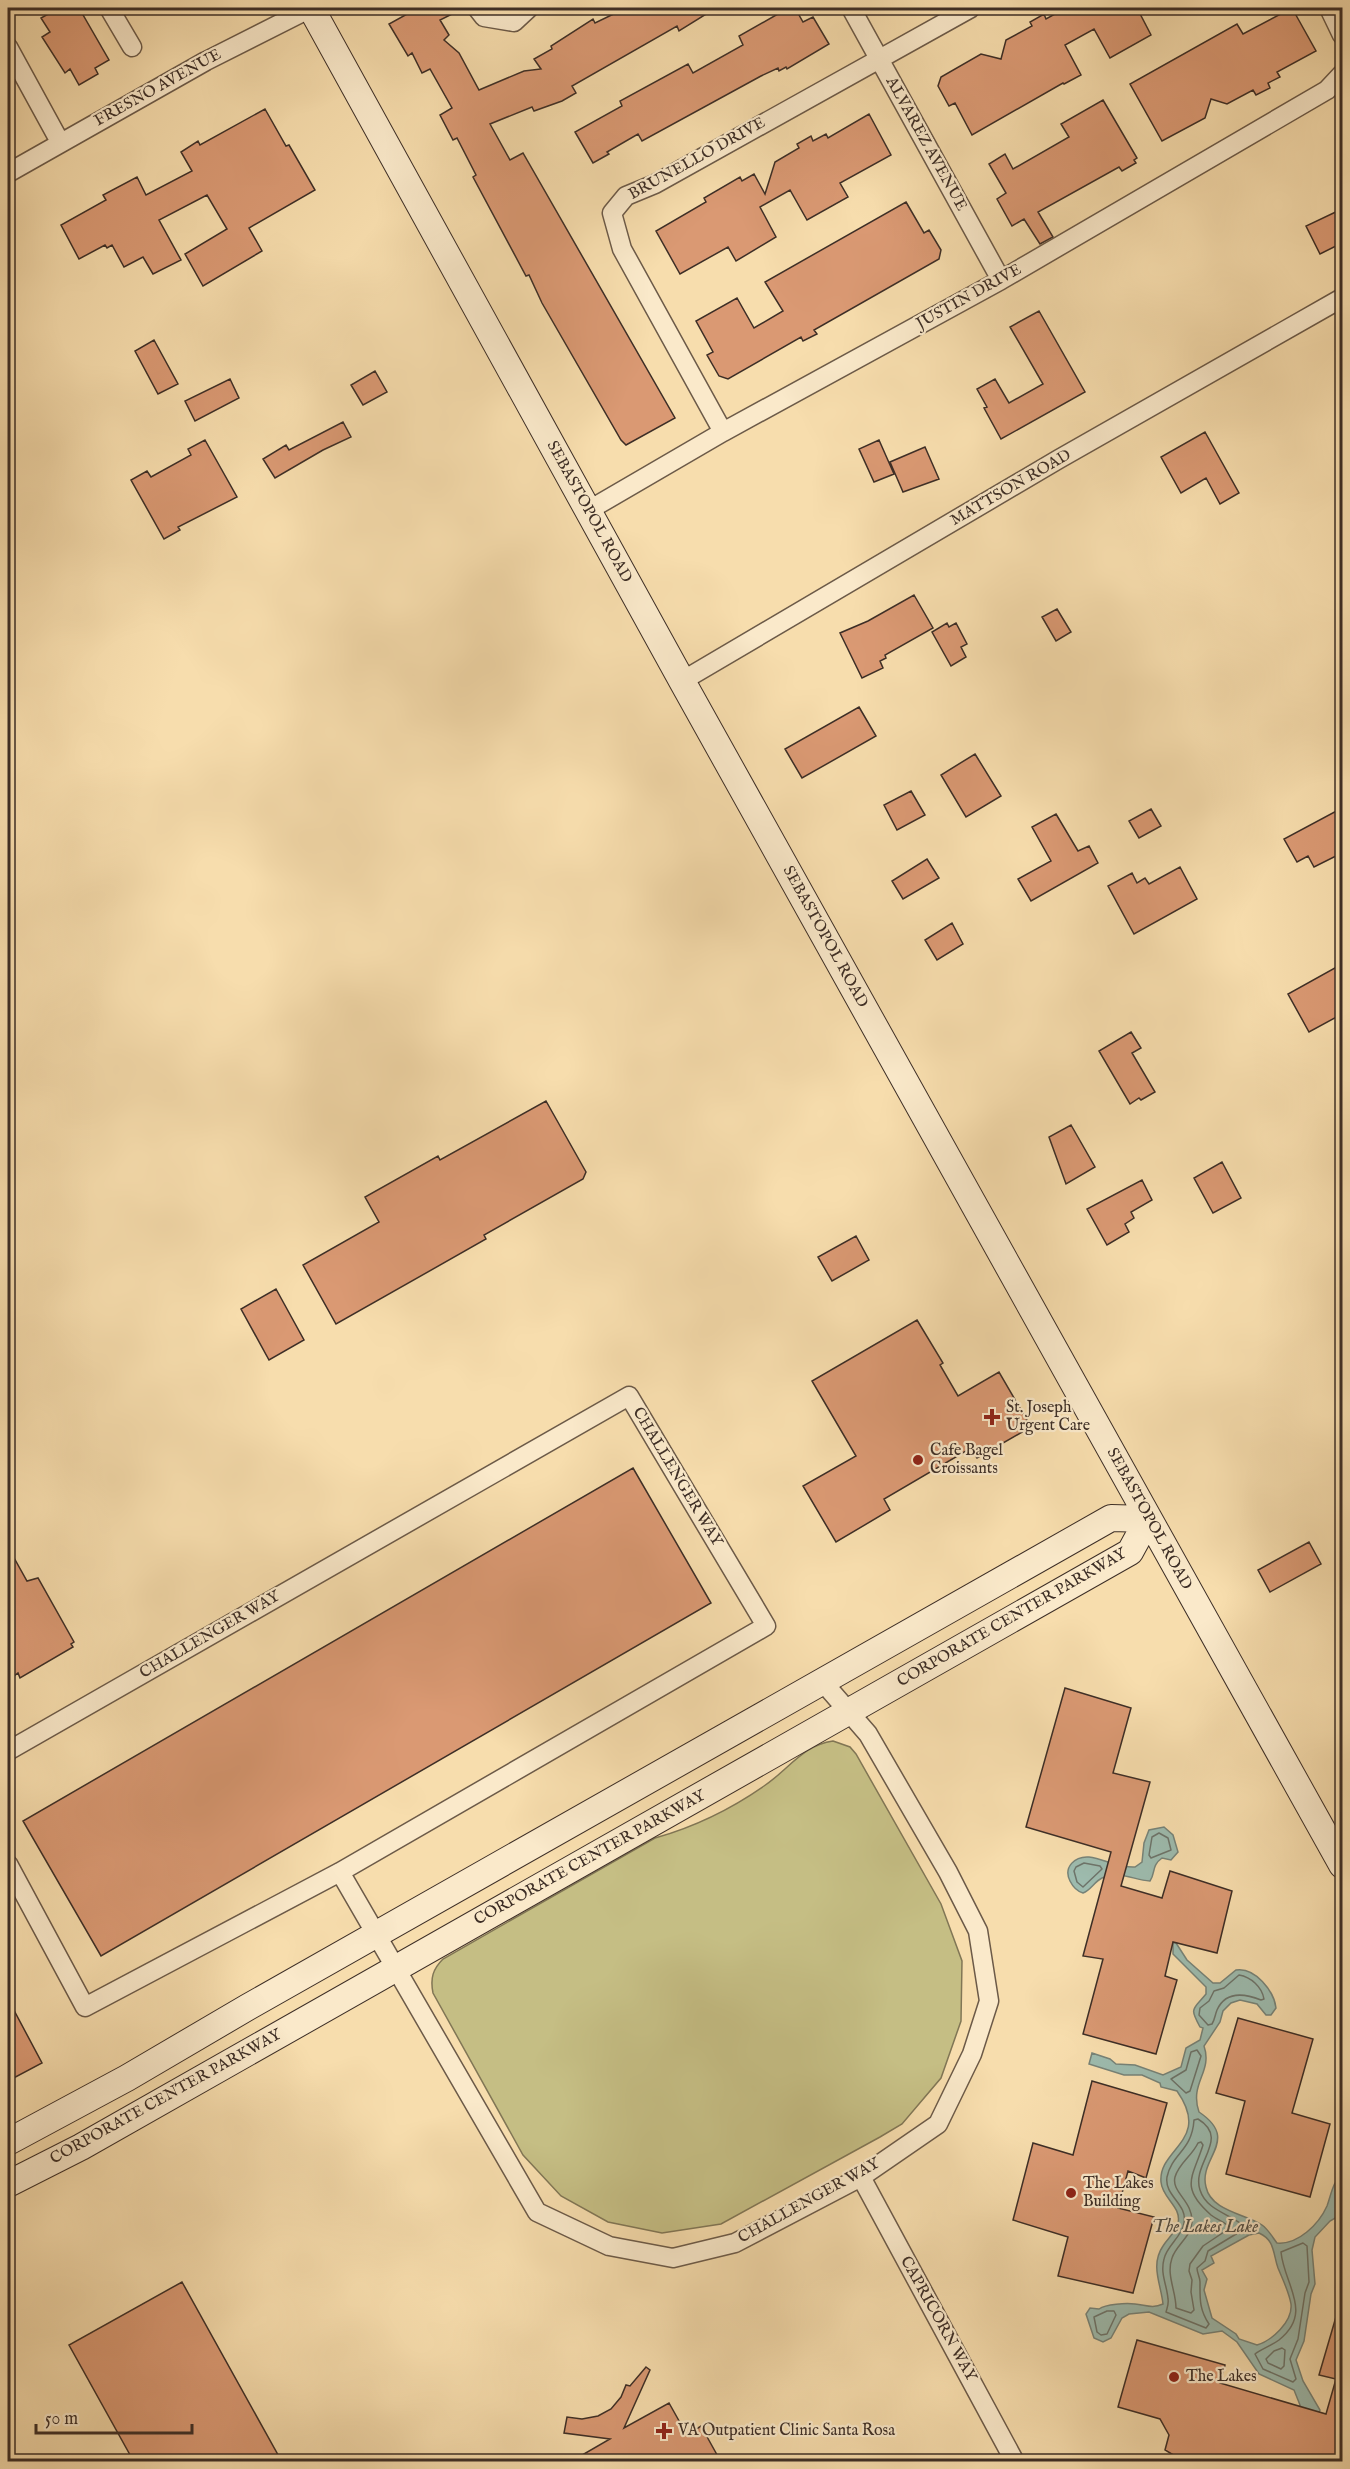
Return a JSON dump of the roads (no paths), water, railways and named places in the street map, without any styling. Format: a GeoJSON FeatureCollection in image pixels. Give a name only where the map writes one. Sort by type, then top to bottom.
{"type":"FeatureCollection","features":[{"type":"Feature","properties":{"kind":"street"},"geometry":{"type":"LineString","coordinates":[[109,8],[132,47]]}},
{"type":"Feature","properties":{"kind":"street","name":"FRESNO AVENUE"},"geometry":{"type":"LineString","coordinates":[[8,173],[206,61],[311,8]]}},
{"type":"Feature","properties":{"kind":"street","name":"SEBASTOPOL ROAD"},"geometry":{"type":"LineString","coordinates":[[311,8],[682,681],[1342,1864]]}},
{"type":"Feature","properties":{"kind":"street"},"geometry":{"type":"LineString","coordinates":[[477,8],[484,17],[514,22],[529,8]]}},
{"type":"Feature","properties":{"kind":"street","name":"ALVAREZ AVENUE"},"geometry":{"type":"LineString","coordinates":[[851,8],[1001,280]]}},
{"type":"Feature","properties":{"kind":"street","name":"BRUNELLO DRIVE"},"geometry":{"type":"LineString","coordinates":[[723,432],[622,249],[612,213],[626,196],[655,184],[971,8]]}},
{"type":"Feature","properties":{"kind":"street"},"geometry":{"type":"LineString","coordinates":[[1329,8],[1342,35]]}},
{"type":"Feature","properties":{"kind":"street"},"geometry":{"type":"LineString","coordinates":[[8,47],[60,142]]}},
{"type":"Feature","properties":{"kind":"street","name":"JUSTIN DRIVE"},"geometry":{"type":"LineString","coordinates":[[589,510],[723,432],[1001,280],[1327,90],[1342,74]]}},
{"type":"Feature","properties":{"kind":"street","name":"MATTSON ROAD"},"geometry":{"type":"LineString","coordinates":[[682,681],[1059,459],[1342,298]]}},
{"type":"Feature","properties":{"kind":"street","name":"CHALLENGER WAY"},"geometry":{"type":"LineString","coordinates":[[8,1751],[629,1396],[766,1626],[340,1872],[85,2007],[8,1864]]}},
{"type":"Feature","properties":{"kind":"street"},"geometry":{"type":"LineString","coordinates":[[8,2142],[127,2079],[375,1935],[1111,1518],[1148,1519]]}},
{"type":"Feature","properties":{"kind":"street","name":"CORPORATE CENTER PARKWAY"},"geometry":{"type":"LineString","coordinates":[[8,2184],[81,2147],[846,1711],[1130,1552],[1148,1519]]}},
{"type":"Feature","properties":{"kind":"street","name":"CHALLENGER WAY"},"geometry":{"type":"LineString","coordinates":[[340,1872],[537,2212],[609,2246],[673,2258],[735,2243],[861,2177],[938,2124],[972,2054],[989,2001],[978,1930],[948,1872],[868,1734],[822,1681]]}},
{"type":"Feature","properties":{"kind":"street","name":"CAPRICORN WAY"},"geometry":{"type":"LineString","coordinates":[[861,2177],[1016,2462]]}},
{"type":"Feature","properties":{"kind":"water"},"geometry":{"type":"Polygon","coordinates":[[[1164,1827],[1173,1835],[1178,1852],[1171,1860],[1162,1858],[1159,1861],[1150,1881],[1120,1875],[1108,1876],[1083,1893],[1072,1885],[1068,1871],[1075,1860],[1089,1857],[1135,1867],[1142,1862],[1144,1843],[1149,1830],[1164,1827]]]}},
{"type":"Feature","properties":{"kind":"water","name":"The Lakes Lake"},"geometry":{"type":"Polygon","coordinates":[[[1173,1942],[1187,1960],[1213,1983],[1220,1983],[1236,1970],[1250,1972],[1262,1981],[1272,1994],[1276,2008],[1271,2015],[1266,2015],[1257,2004],[1240,2000],[1231,2003],[1223,2011],[1220,2022],[1204,2046],[1206,2063],[1197,2093],[1197,2102],[1199,2112],[1211,2122],[1217,2131],[1218,2140],[1205,2177],[1209,2195],[1222,2207],[1262,2225],[1277,2243],[1285,2243],[1300,2237],[1319,2220],[1335,2183],[1342,2180],[1342,2214],[1330,2221],[1315,2237],[1312,2250],[1315,2284],[1311,2294],[1304,2341],[1296,2360],[1303,2381],[1320,2410],[1300,2461],[1292,2461],[1300,2405],[1294,2390],[1259,2374],[1237,2342],[1222,2331],[1203,2334],[1149,2312],[1129,2314],[1122,2318],[1111,2338],[1103,2342],[1094,2338],[1086,2314],[1090,2308],[1099,2309],[1116,2304],[1152,2306],[1163,2304],[1157,2275],[1157,2260],[1163,2246],[1176,2229],[1178,2217],[1175,2207],[1162,2188],[1162,2170],[1187,2133],[1189,2122],[1186,2108],[1177,2091],[1161,2087],[1160,2083],[1142,2075],[1124,2075],[1089,2064],[1092,2053],[1110,2059],[1116,2064],[1135,2065],[1163,2075],[1181,2067],[1186,2048],[1200,2040],[1203,2028],[1194,2016],[1194,2009],[1206,1994],[1206,1987],[1173,1954],[1173,1942]],[[1259,2233],[1249,2235],[1211,2256],[1214,2263],[1202,2270],[1207,2279],[1204,2290],[1212,2318],[1236,2334],[1239,2339],[1257,2345],[1280,2330],[1291,2311],[1289,2295],[1273,2248],[1259,2233]]]}},
{"type":"Feature","properties":{"kind":"place","name":"St. Joseph Urgent Care"},"geometry":{"type":"Point","coordinates":[992,1417]}},
{"type":"Feature","properties":{"kind":"place","name":"Cafe Bagel Croissants"},"geometry":{"type":"Point","coordinates":[918,1460]}},
{"type":"Feature","properties":{"kind":"place","name":"The Lakes Building"},"geometry":{"type":"Point","coordinates":[1071,2193]}},
{"type":"Feature","properties":{"kind":"place","name":"The Lakes"},"geometry":{"type":"Point","coordinates":[1174,2377]}},
{"type":"Feature","properties":{"kind":"place","name":"VA Outpatient Clinic Santa Rosa"},"geometry":{"type":"Point","coordinates":[664,2431]}}]}
